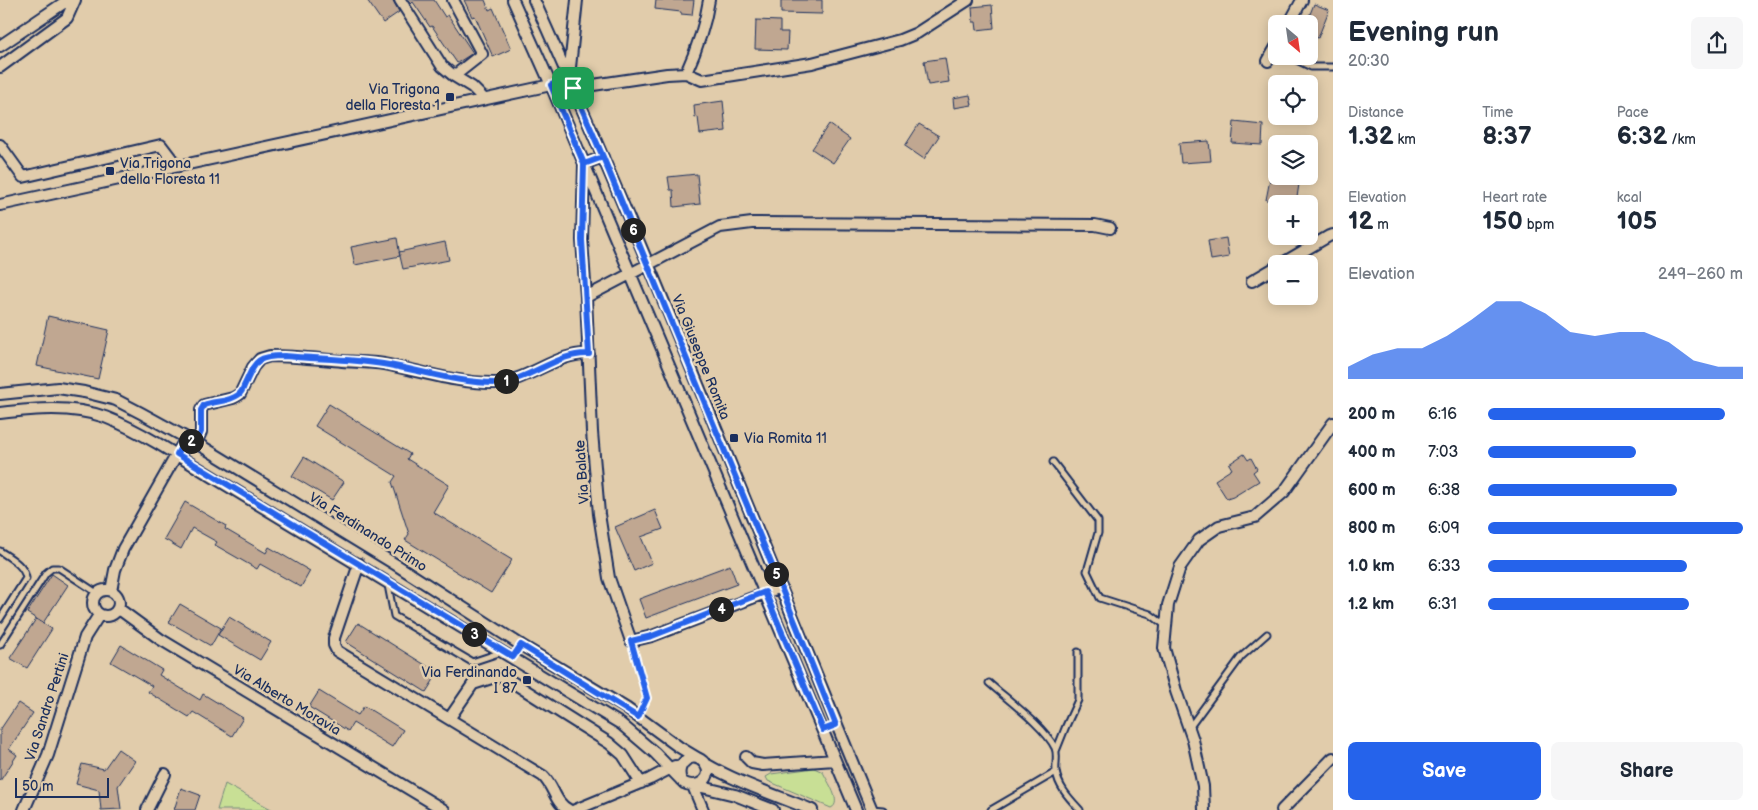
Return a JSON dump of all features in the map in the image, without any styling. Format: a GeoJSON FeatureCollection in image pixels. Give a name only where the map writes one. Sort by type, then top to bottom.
{"type":"FeatureCollection","features":[{"type":"Feature","properties":{"kind":"street"},"geometry":{"type":"LineString","coordinates":[[0,46],[68,0]]}},
{"type":"Feature","properties":{"kind":"street"},"geometry":{"type":"LineString","coordinates":[[0,67],[67,18],[75,0]]}},
{"type":"Feature","properties":{"kind":"street"},"geometry":{"type":"LineString","coordinates":[[400,0],[442,66],[472,87],[484,99]]}},
{"type":"Feature","properties":{"kind":"street"},"geometry":{"type":"LineString","coordinates":[[453,0],[482,54],[454,76]]}},
{"type":"Feature","properties":{"kind":"street"},"geometry":{"type":"LineString","coordinates":[[513,0],[551,85],[856,810]]}},
{"type":"Feature","properties":{"kind":"street","name":"Via Giuseppe Romita"},"geometry":{"type":"LineString","coordinates":[[534,0],[648,264],[836,725],[876,810]]}},
{"type":"Feature","properties":{"kind":"street"},"geometry":{"type":"LineString","coordinates":[[571,83],[577,0]]}},
{"type":"Feature","properties":{"kind":"street"},"geometry":{"type":"LineString","coordinates":[[686,73],[696,52],[709,0]]}},
{"type":"Feature","properties":{"kind":"street"},"geometry":{"type":"LineString","coordinates":[[0,205],[551,85],[686,73],[702,80],[812,63],[900,40],[917,33],[968,0]]}},
{"type":"Feature","properties":{"kind":"street"},"geometry":{"type":"LineString","coordinates":[[1294,15],[1302,0]]}},
{"type":"Feature","properties":{"kind":"street"},"geometry":{"type":"LineString","coordinates":[[0,144],[24,176],[161,145],[177,166]]}},
{"type":"Feature","properties":{"kind":"street"},"geometry":{"type":"LineString","coordinates":[[584,164],[603,157]]}},
{"type":"Feature","properties":{"kind":"street","name":"Via Balate"},"geometry":{"type":"LineString","coordinates":[[584,164],[582,240],[592,432],[599,514],[609,578],[631,641]]}},
{"type":"Feature","properties":{"kind":"street"},"geometry":{"type":"LineString","coordinates":[[586,297],[720,227],[752,223],[1095,225],[1110,228]]}},
{"type":"Feature","properties":{"kind":"street"},"geometry":{"type":"LineString","coordinates":[[1296,255],[1333,235]]}},
{"type":"Feature","properties":{"kind":"street"},"geometry":{"type":"LineString","coordinates":[[1252,281],[1268,272]]}},
{"type":"Feature","properties":{"kind":"street"},"geometry":{"type":"LineString","coordinates":[[194,464],[201,432],[201,410],[204,405],[233,398],[240,394],[260,359],[270,356],[383,364],[478,382],[497,383],[517,379],[570,356],[582,353],[589,354]]}},
{"type":"Feature","properties":{"kind":"street","name":"Via Ferdinando Primo"},"geometry":{"type":"LineString","coordinates":[[0,394],[58,388],[116,400],[199,445],[356,540],[638,717],[679,747],[721,773],[812,810]]}},
{"type":"Feature","properties":{"kind":"street"},"geometry":{"type":"LineString","coordinates":[[0,413],[30,410],[80,411],[104,417],[129,428],[194,464],[513,657],[628,729],[670,769],[689,784]]}},
{"type":"Feature","properties":{"kind":"street"},"geometry":{"type":"LineString","coordinates":[[1204,810],[1203,786],[1189,729],[1164,648],[1168,605],[1180,567],[1199,540],[1219,526],[1255,517],[1284,492],[1333,423]]}},
{"type":"Feature","properties":{"kind":"street"},"geometry":{"type":"LineString","coordinates":[[110,590],[123,549],[186,438]]}},
{"type":"Feature","properties":{"kind":"street"},"geometry":{"type":"LineString","coordinates":[[738,529],[755,523]]}},
{"type":"Feature","properties":{"kind":"street"},"geometry":{"type":"LineString","coordinates":[[346,556],[356,540]]}},
{"type":"Feature","properties":{"kind":"street"},"geometry":{"type":"LineString","coordinates":[[359,564],[334,638],[334,645],[337,651],[543,776],[552,787],[562,807],[568,810]]}},
{"type":"Feature","properties":{"kind":"street"},"geometry":{"type":"LineString","coordinates":[[388,582],[398,566]]}},
{"type":"Feature","properties":{"kind":"street"},"geometry":{"type":"LineString","coordinates":[[631,641],[652,636],[781,587]]}},
{"type":"Feature","properties":{"kind":"street"},"geometry":{"type":"LineString","coordinates":[[110,590],[118,596],[118,609],[113,615],[108,617],[99,615],[93,604],[97,593],[110,590]]}},
{"type":"Feature","properties":{"kind":"street","name":"Via Alberto Moravia"},"geometry":{"type":"LineString","coordinates":[[118,609],[160,639],[444,810]]}},
{"type":"Feature","properties":{"kind":"street","name":"Via Sandro Pertini"},"geometry":{"type":"LineString","coordinates":[[24,810],[48,755],[85,637],[99,615]]}},
{"type":"Feature","properties":{"kind":"street"},"geometry":{"type":"LineString","coordinates":[[513,657],[521,645]]}},
{"type":"Feature","properties":{"kind":"street"},"geometry":{"type":"LineString","coordinates":[[533,670],[541,657]]}},
{"type":"Feature","properties":{"kind":"street"},"geometry":{"type":"LineString","coordinates":[[449,719],[473,684],[501,675],[609,743],[623,755],[645,781]]}},
{"type":"Feature","properties":{"kind":"street"},"geometry":{"type":"LineString","coordinates":[[823,730],[836,725]]}},
{"type":"Feature","properties":{"kind":"street"},"geometry":{"type":"LineString","coordinates":[[746,757],[752,763],[763,766],[835,760]]}},
{"type":"Feature","properties":{"kind":"street"},"geometry":{"type":"LineString","coordinates":[[575,810],[645,781],[691,758],[702,761],[706,766],[707,776],[705,780],[689,784]]}},
{"type":"Feature","properties":{"kind":"street"},"geometry":{"type":"LineString","coordinates":[[1282,810],[1333,758]]}},
{"type":"Feature","properties":{"kind":"street"},"geometry":{"type":"LineString","coordinates":[[683,762],[679,771],[689,784],[702,810]]}},
{"type":"Feature","properties":{"kind":"street"},"geometry":{"type":"LineString","coordinates":[[147,810],[165,774]]}},
{"type":"Feature","properties":{"kind":"street"},"geometry":{"type":"LineString","coordinates":[[645,781],[665,778],[735,795],[773,810]]}},
{"type":"Feature","properties":{"kind":"street"},"geometry":{"type":"LineString","coordinates":[[844,782],[852,810]]}},
{"type":"Feature","properties":{"kind":"lane"},"geometry":{"type":"LineString","coordinates":[[1307,65],[1311,67],[1333,67]]}},
{"type":"Feature","properties":{"kind":"lane"},"geometry":{"type":"LineString","coordinates":[[1053,462],[1098,520],[1098,533],[1087,571],[1100,598],[1150,614],[1166,626]]}},
{"type":"Feature","properties":{"kind":"lane"},"geometry":{"type":"LineString","coordinates":[[0,551],[22,567],[26,578],[0,619]]}},
{"type":"Feature","properties":{"kind":"lane"},"geometry":{"type":"LineString","coordinates":[[0,645],[46,573],[52,568],[59,568],[97,593]]}},
{"type":"Feature","properties":{"kind":"lane"},"geometry":{"type":"LineString","coordinates":[[388,582],[394,616],[472,662],[503,652]]}},
{"type":"Feature","properties":{"kind":"lane"},"geometry":{"type":"LineString","coordinates":[[1189,729],[1242,657],[1267,634]]}},
{"type":"Feature","properties":{"kind":"lane"},"geometry":{"type":"LineString","coordinates":[[1078,652],[1078,700],[1056,751],[1056,772],[1065,793],[1080,810]]}},
{"type":"Feature","properties":{"kind":"lane"},"geometry":{"type":"LineString","coordinates":[[989,684],[1048,735],[1056,751]]}},
{"type":"Feature","properties":{"kind":"lane"},"geometry":{"type":"LineString","coordinates":[[991,810],[1056,772]]}},
{"type":"Feature","properties":{"kind":"path"},"geometry":{"type":"LineString","coordinates":[[631,641],[647,698],[638,717]]}},
{"type":"Feature","properties":{"kind":"green space"},"geometry":{"type":"Polygon","coordinates":[[[814,768],[823,772],[833,791],[835,802],[831,808],[768,781],[766,777],[771,774],[814,768]]]}},
{"type":"Feature","properties":{"kind":"green space"},"geometry":{"type":"Polygon","coordinates":[[[225,784],[273,810],[217,810],[225,784]]]}},
{"type":"Feature","properties":{"kind":"building"},"geometry":{"type":"Polygon","coordinates":[[[367,0],[393,0],[399,12],[383,23],[367,0]]]}},
{"type":"Feature","properties":{"kind":"building"},"geometry":{"type":"Polygon","coordinates":[[[408,0],[434,0],[445,17],[448,15],[473,53],[457,63],[432,26],[430,27],[413,2],[411,4],[408,0]]]}},
{"type":"Feature","properties":{"kind":"building"},"geometry":{"type":"Polygon","coordinates":[[[464,0],[485,0],[489,10],[493,8],[511,49],[493,57],[475,16],[472,17],[464,0]]]}},
{"type":"Feature","properties":{"kind":"building"},"geometry":{"type":"Polygon","coordinates":[[[656,0],[694,0],[692,15],[655,9],[656,0]]]}},
{"type":"Feature","properties":{"kind":"building"},"geometry":{"type":"Polygon","coordinates":[[[781,0],[822,0],[822,14],[781,13],[781,0]]]}},
{"type":"Feature","properties":{"kind":"building"},"geometry":{"type":"Polygon","coordinates":[[[1314,4],[1329,10],[1318,38],[1318,15],[1310,15],[1314,4]]]}},
{"type":"Feature","properties":{"kind":"building"},"geometry":{"type":"Polygon","coordinates":[[[992,5],[994,28],[977,30],[976,22],[973,22],[972,7],[992,5]]]}},
{"type":"Feature","properties":{"kind":"building"},"geometry":{"type":"Polygon","coordinates":[[[756,20],[780,21],[780,32],[788,32],[787,50],[755,49],[756,20]]]}},
{"type":"Feature","properties":{"kind":"building"},"geometry":{"type":"Polygon","coordinates":[[[945,58],[949,82],[928,85],[924,61],[945,58]]]}},
{"type":"Feature","properties":{"kind":"building"},"geometry":{"type":"Polygon","coordinates":[[[970,95],[972,105],[954,108],[953,98],[970,95]]]}},
{"type":"Feature","properties":{"kind":"building"},"geometry":{"type":"Polygon","coordinates":[[[723,101],[726,131],[700,134],[698,117],[695,118],[694,105],[723,101]]]}},
{"type":"Feature","properties":{"kind":"building"},"geometry":{"type":"Polygon","coordinates":[[[1234,122],[1263,125],[1262,145],[1232,143],[1234,122]]]}},
{"type":"Feature","properties":{"kind":"building"},"geometry":{"type":"Polygon","coordinates":[[[829,124],[850,139],[833,163],[812,149],[829,124]]]}},
{"type":"Feature","properties":{"kind":"building"},"geometry":{"type":"Polygon","coordinates":[[[919,124],[939,136],[924,159],[905,146],[919,124]]]}},
{"type":"Feature","properties":{"kind":"building"},"geometry":{"type":"Polygon","coordinates":[[[1209,141],[1211,161],[1181,163],[1179,143],[1209,141]]]}},
{"type":"Feature","properties":{"kind":"building"},"geometry":{"type":"Polygon","coordinates":[[[697,174],[700,204],[674,207],[673,190],[670,190],[668,177],[697,174]]]}},
{"type":"Feature","properties":{"kind":"building"},"geometry":{"type":"Polygon","coordinates":[[[1269,185],[1299,185],[1297,195],[1268,195],[1268,200],[1266,200],[1269,185]]]}},
{"type":"Feature","properties":{"kind":"building"},"geometry":{"type":"Polygon","coordinates":[[[397,238],[400,256],[355,265],[351,247],[397,238]]]}},
{"type":"Feature","properties":{"kind":"building"},"geometry":{"type":"Polygon","coordinates":[[[1226,238],[1229,257],[1211,260],[1208,241],[1226,238]]]}},
{"type":"Feature","properties":{"kind":"building"},"geometry":{"type":"Polygon","coordinates":[[[445,242],[449,260],[403,269],[399,252],[445,242]]]}},
{"type":"Feature","properties":{"kind":"building"},"geometry":{"type":"Polygon","coordinates":[[[48,316],[109,330],[98,379],[37,366],[48,316]]]}},
{"type":"Feature","properties":{"kind":"building"},"geometry":{"type":"Polygon","coordinates":[[[329,404],[410,454],[407,459],[449,485],[433,512],[512,560],[491,593],[405,540],[409,534],[392,482],[396,476],[315,426],[329,404]]]}},
{"type":"Feature","properties":{"kind":"building"},"geometry":{"type":"Polygon","coordinates":[[[1244,454],[1248,460],[1251,458],[1257,469],[1253,472],[1259,481],[1227,499],[1215,480],[1232,469],[1229,464],[1244,454]]]}},
{"type":"Feature","properties":{"kind":"building"},"geometry":{"type":"Polygon","coordinates":[[[304,457],[344,482],[332,500],[292,476],[304,457]]]}},
{"type":"Feature","properties":{"kind":"building"},"geometry":{"type":"Polygon","coordinates":[[[185,502],[226,526],[225,529],[266,553],[269,547],[310,571],[301,587],[260,564],[257,569],[215,545],[217,542],[192,528],[181,549],[164,539],[185,502]]]}},
{"type":"Feature","properties":{"kind":"building"},"geometry":{"type":"Polygon","coordinates":[[[655,510],[663,529],[641,537],[652,563],[634,571],[615,527],[655,510]]]}},
{"type":"Feature","properties":{"kind":"building"},"geometry":{"type":"Polygon","coordinates":[[[730,565],[737,584],[646,618],[639,599],[730,565]]]}},
{"type":"Feature","properties":{"kind":"building"},"geometry":{"type":"Polygon","coordinates":[[[52,574],[68,585],[43,623],[27,613],[52,574]]]}},
{"type":"Feature","properties":{"kind":"building"},"geometry":{"type":"Polygon","coordinates":[[[180,604],[221,628],[211,646],[169,622],[180,604]]]}},
{"type":"Feature","properties":{"kind":"building"},"geometry":{"type":"Polygon","coordinates":[[[229,617],[271,642],[260,660],[218,635],[229,617]]]}},
{"type":"Feature","properties":{"kind":"building"},"geometry":{"type":"Polygon","coordinates":[[[36,619],[52,629],[27,668],[10,658],[36,619]]]}},
{"type":"Feature","properties":{"kind":"building"},"geometry":{"type":"Polygon","coordinates":[[[358,623],[438,673],[426,692],[346,642],[358,623]]]}},
{"type":"Feature","properties":{"kind":"building"},"geometry":{"type":"Polygon","coordinates":[[[121,645],[162,670],[159,675],[200,700],[203,694],[243,718],[232,736],[193,712],[189,717],[148,692],[152,686],[111,662],[121,645]]]}},
{"type":"Feature","properties":{"kind":"building"},"geometry":{"type":"Polygon","coordinates":[[[319,691],[358,715],[364,706],[403,730],[392,747],[353,723],[348,731],[309,707],[319,691]]]}},
{"type":"Feature","properties":{"kind":"building"},"geometry":{"type":"Polygon","coordinates":[[[18,703],[33,713],[9,749],[17,755],[0,781],[0,730],[18,703]]]}},
{"type":"Feature","properties":{"kind":"building"},"geometry":{"type":"Polygon","coordinates":[[[118,749],[135,761],[118,786],[121,809],[101,810],[99,790],[76,784],[82,764],[104,769],[118,749]]]}},
{"type":"Feature","properties":{"kind":"building"},"geometry":{"type":"Polygon","coordinates":[[[181,788],[200,795],[195,810],[174,810],[181,788]]]}},
{"type":"Feature","properties":{"kind":"place","name":"Via Trigona della Floresta 1"},"geometry":{"type":"Point","coordinates":[450,97]}},
{"type":"Feature","properties":{"kind":"place","name":"Via Trigona della Floresta 11"},"geometry":{"type":"Point","coordinates":[110,171]}},
{"type":"Feature","properties":{"kind":"place","name":"Via Romita 11"},"geometry":{"type":"Point","coordinates":[734,438]}},
{"type":"Feature","properties":{"kind":"place","name":"Via Ferdinando I 87"},"geometry":{"type":"Point","coordinates":[527,680]}},
{"type":"Feature","properties":{"kind":"route"},"geometry":{"type":"LineString","coordinates":[[573,88],[569,78],[551,85],[584,164],[603,157],[836,725],[823,730],[765,592],[652,636],[631,641],[647,698],[638,717],[521,645],[513,657],[177,454],[186,438],[196,443],[201,432],[201,410],[204,405],[210,402],[233,398],[240,394],[260,359],[270,356],[383,364],[478,382],[497,383],[517,379],[570,356],[582,353],[589,354],[582,240],[584,164],[603,157],[573,88]]}}]}
